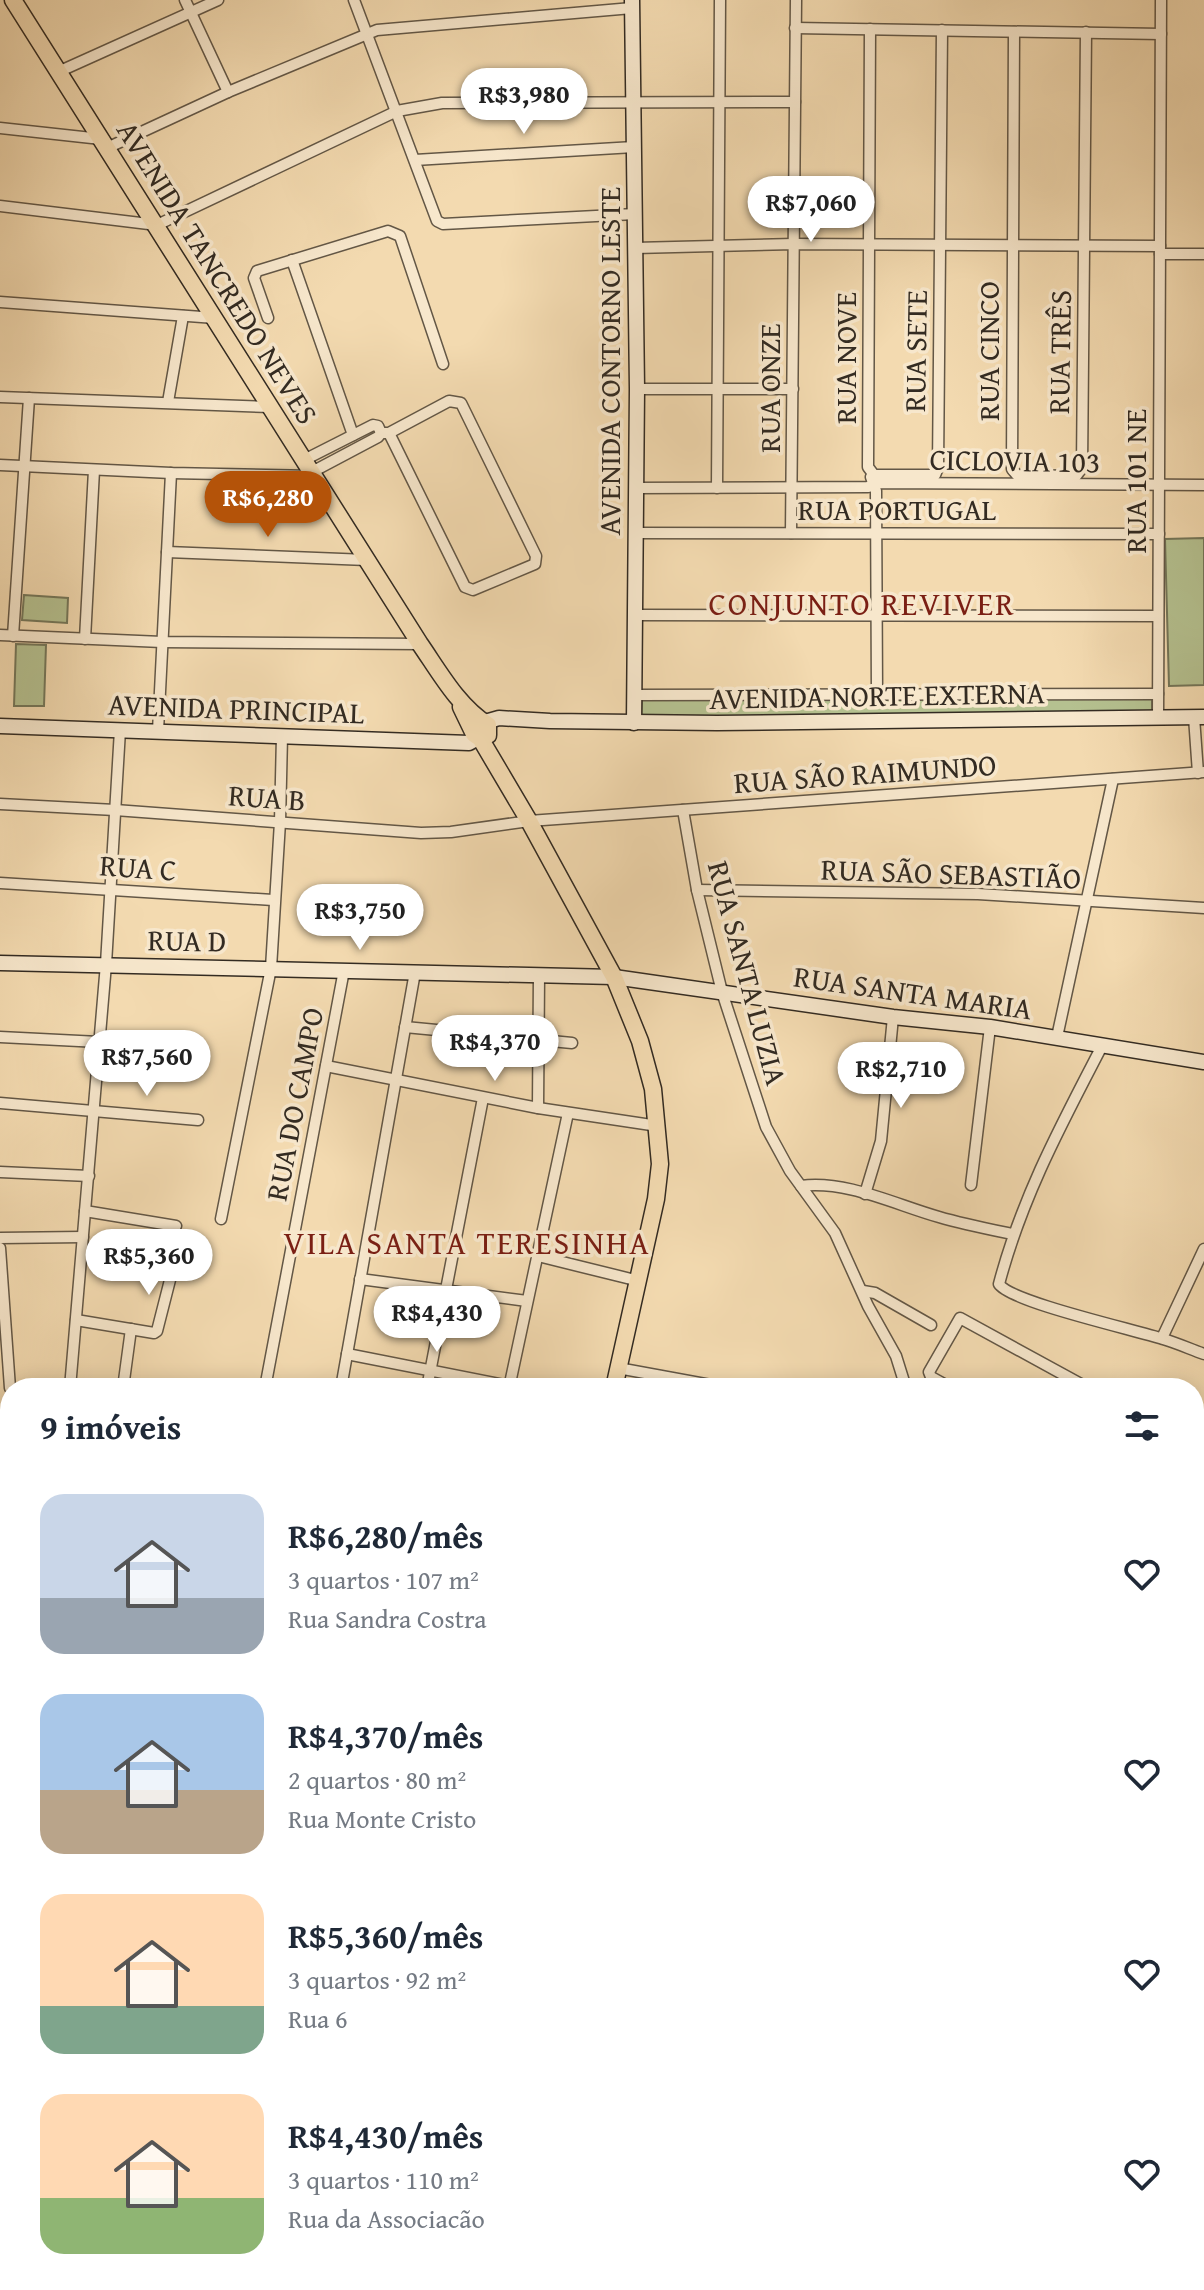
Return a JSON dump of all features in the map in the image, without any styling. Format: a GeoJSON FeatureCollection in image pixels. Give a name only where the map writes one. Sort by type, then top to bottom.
{"type":"FeatureCollection","features":[{"type":"Feature","properties":{"kind":"main road","name":"AVENIDA TANCREDO NEVES"},"geometry":{"type":"LineString","coordinates":[[13,0],[420,644],[481,729],[614,977],[640,1041],[653,1089],[658,1126],[659,1180],[616,1378]]}},
{"type":"Feature","properties":{"kind":"street"},"geometry":{"type":"LineString","coordinates":[[185,0],[228,92]]}},
{"type":"Feature","properties":{"kind":"street"},"geometry":{"type":"LineString","coordinates":[[58,72],[218,0]]}},
{"type":"Feature","properties":{"kind":"street"},"geometry":{"type":"LineString","coordinates":[[354,0],[435,217],[443,224],[635,214]]}},
{"type":"Feature","properties":{"kind":"street"},"geometry":{"type":"LineString","coordinates":[[717,488],[720,0]]}},
{"type":"Feature","properties":{"kind":"street","name":"RUA ONZE"},"geometry":{"type":"LineString","coordinates":[[791,533],[796,0]]}},
{"type":"Feature","properties":{"kind":"street","name":"RUA 101 NE"},"geometry":{"type":"LineString","coordinates":[[1158,717],[1161,0]]}},
{"type":"Feature","properties":{"kind":"street"},"geometry":{"type":"LineString","coordinates":[[0,128],[104,144],[388,28],[632,4]]}},
{"type":"Feature","properties":{"kind":"street","name":"AVENIDA CONTORNO LESTE"},"geometry":{"type":"LineString","coordinates":[[632,4],[637,389],[634,723]]}},
{"type":"Feature","properties":{"kind":"street"},"geometry":{"type":"LineString","coordinates":[[795,28],[1161,34]]}},
{"type":"Feature","properties":{"kind":"street","name":"RUA NOVE"},"geometry":{"type":"LineString","coordinates":[[870,29],[869,472],[876,491],[877,694]]}},
{"type":"Feature","properties":{"kind":"street","name":"RUA SETE"},"geometry":{"type":"LineString","coordinates":[[869,472],[874,475],[935,475],[938,468],[942,30]]}},
{"type":"Feature","properties":{"kind":"street","name":"RUA CINCO"},"geometry":{"type":"LineString","coordinates":[[1014,32],[1012,469],[1017,475],[1047,480]]}},
{"type":"Feature","properties":{"kind":"street","name":"RUA TRÊS"},"geometry":{"type":"LineString","coordinates":[[1047,480],[1076,476],[1082,468],[1086,32]]}},
{"type":"Feature","properties":{"kind":"street"},"geometry":{"type":"LineString","coordinates":[[0,206],[157,225],[397,111],[442,103],[795,102]]}},
{"type":"Feature","properties":{"kind":"street"},"geometry":{"type":"LineString","coordinates":[[415,160],[634,147]]}},
{"type":"Feature","properties":{"kind":"street"},"geometry":{"type":"LineString","coordinates":[[268,318],[254,278],[257,271],[388,231],[397,233],[443,364]]}},
{"type":"Feature","properties":{"kind":"street"},"geometry":{"type":"LineString","coordinates":[[635,248],[940,243]]}},
{"type":"Feature","properties":{"kind":"street","name":"RUA CINCO"},"geometry":{"type":"LineString","coordinates":[[940,243],[1084,245]]}},
{"type":"Feature","properties":{"kind":"street"},"geometry":{"type":"LineString","coordinates":[[1084,245],[1122,245],[1204,254]]}},
{"type":"Feature","properties":{"kind":"street"},"geometry":{"type":"LineString","coordinates":[[292,260],[353,435]]}},
{"type":"Feature","properties":{"kind":"street"},"geometry":{"type":"LineString","coordinates":[[0,302],[215,318]]}},
{"type":"Feature","properties":{"kind":"street"},"geometry":{"type":"LineString","coordinates":[[168,402],[183,316]]}},
{"type":"Feature","properties":{"kind":"street"},"geometry":{"type":"LineString","coordinates":[[637,389],[793,389]]}},
{"type":"Feature","properties":{"kind":"street"},"geometry":{"type":"LineString","coordinates":[[0,397],[270,407]]}},
{"type":"Feature","properties":{"kind":"street"},"geometry":{"type":"LineString","coordinates":[[13,636],[29,398]]}},
{"type":"Feature","properties":{"kind":"street"},"geometry":{"type":"LineString","coordinates":[[0,465],[171,473],[310,470],[385,433],[449,401],[461,403],[536,556],[535,564],[473,590],[465,587],[385,433],[378,426],[373,425],[353,435],[310,470]]}},
{"type":"Feature","properties":{"kind":"street"},"geometry":{"type":"LineString","coordinates":[[85,639],[94,470]]}},
{"type":"Feature","properties":{"kind":"street"},"geometry":{"type":"LineString","coordinates":[[158,731],[171,473]]}},
{"type":"Feature","properties":{"kind":"street","name":"CICLOVIA 103"},"geometry":{"type":"LineString","coordinates":[[636,488],[868,487],[874,484],[1047,480],[1159,486],[1204,485]]}},
{"type":"Feature","properties":{"kind":"street","name":"RUA PORTUGAL"},"geometry":{"type":"LineString","coordinates":[[636,533],[1159,534]]}},
{"type":"Feature","properties":{"kind":"street"},"geometry":{"type":"LineString","coordinates":[[167,552],[367,560]]}},
{"type":"Feature","properties":{"kind":"street"},"geometry":{"type":"LineString","coordinates":[[635,615],[1158,616]]}},
{"type":"Feature","properties":{"kind":"street"},"geometry":{"type":"LineString","coordinates":[[0,635],[162,642],[420,644]]}},
{"type":"Feature","properties":{"kind":"street","name":"AVENIDA NORTE EXTERNA"},"geometry":{"type":"LineString","coordinates":[[634,695],[1158,694]]}},
{"type":"Feature","properties":{"kind":"street"},"geometry":{"type":"LineString","coordinates":[[1199,717],[1201,772]]}},
{"type":"Feature","properties":{"kind":"street","name":"AVENIDA NORTE EXTERNA"},"geometry":{"type":"LineString","coordinates":[[481,729],[550,721],[634,723],[1199,717]]}},
{"type":"Feature","properties":{"kind":"street","name":"AVENIDA PRINCIPAL"},"geometry":{"type":"LineString","coordinates":[[0,726],[282,736],[481,729]]}},
{"type":"Feature","properties":{"kind":"street"},"geometry":{"type":"LineString","coordinates":[[71,1378],[106,964],[120,730]]}},
{"type":"Feature","properties":{"kind":"street"},"geometry":{"type":"LineString","coordinates":[[221,1219],[271,968],[282,736]]}},
{"type":"Feature","properties":{"kind":"street","name":"RUA SÃO RAIMUNDO"},"geometry":{"type":"LineString","coordinates":[[529,821],[1201,772]]}},
{"type":"Feature","properties":{"kind":"street"},"geometry":{"type":"LineString","coordinates":[[1057,1037],[1113,779]]}},
{"type":"Feature","properties":{"kind":"street","name":"RUA B"},"geometry":{"type":"LineString","coordinates":[[0,804],[421,833],[529,821]]}},
{"type":"Feature","properties":{"kind":"street","name":"RUA SANTA LUZIA"},"geometry":{"type":"LineString","coordinates":[[683,810],[697,890],[722,992],[766,1127],[801,1186],[835,1233],[896,1356],[903,1378]]}},
{"type":"Feature","properties":{"kind":"street","name":"RUA C"},"geometry":{"type":"LineString","coordinates":[[0,883],[273,900]]}},
{"type":"Feature","properties":{"kind":"street","name":"RUA SÃO SEBASTIÃO"},"geometry":{"type":"LineString","coordinates":[[697,890],[978,894],[1204,908]]}},
{"type":"Feature","properties":{"kind":"street","name":"RUA D"},"geometry":{"type":"LineString","coordinates":[[0,963],[614,977]]}},
{"type":"Feature","properties":{"kind":"street","name":"RUA DO CAMPO"},"geometry":{"type":"LineString","coordinates":[[267,1378],[344,970]]}},
{"type":"Feature","properties":{"kind":"street"},"geometry":{"type":"LineString","coordinates":[[343,1378],[415,972]]}},
{"type":"Feature","properties":{"kind":"street"},"geometry":{"type":"LineString","coordinates":[[538,1108],[539,975]]}},
{"type":"Feature","properties":{"kind":"street","name":"RUA SANTA MARIA"},"geometry":{"type":"LineString","coordinates":[[614,977],[893,1017],[990,1027],[1204,1062]]}},
{"type":"Feature","properties":{"kind":"street"},"geometry":{"type":"LineString","coordinates":[[865,1194],[881,1141],[893,1017]]}},
{"type":"Feature","properties":{"kind":"street"},"geometry":{"type":"LineString","coordinates":[[405,1027],[572,1043]]}},
{"type":"Feature","properties":{"kind":"street"},"geometry":{"type":"LineString","coordinates":[[971,1185],[990,1027]]}},
{"type":"Feature","properties":{"kind":"street"},"geometry":{"type":"LineString","coordinates":[[0,1037],[99,1042]]}},
{"type":"Feature","properties":{"kind":"street"},"geometry":{"type":"LineString","coordinates":[[1102,1046],[1054,1139],[1012,1234],[999,1284],[1003,1290],[1123,1329],[1162,1338],[1204,1354]]}},
{"type":"Feature","properties":{"kind":"street"},"geometry":{"type":"LineString","coordinates":[[326,1066],[538,1108],[658,1126]]}},
{"type":"Feature","properties":{"kind":"street"},"geometry":{"type":"LineString","coordinates":[[429,1378],[483,1098]]}},
{"type":"Feature","properties":{"kind":"street"},"geometry":{"type":"LineString","coordinates":[[0,1103],[198,1120]]}},
{"type":"Feature","properties":{"kind":"street"},"geometry":{"type":"LineString","coordinates":[[514,1378],[568,1113]]}},
{"type":"Feature","properties":{"kind":"street"},"geometry":{"type":"LineString","coordinates":[[0,1172],[89,1176]]}},
{"type":"Feature","properties":{"kind":"street"},"geometry":{"type":"LineString","coordinates":[[801,1186],[820,1185],[865,1194],[939,1217],[1012,1234]]}},
{"type":"Feature","properties":{"kind":"street"},"geometry":{"type":"LineString","coordinates":[[85,1211],[176,1226]]}},
{"type":"Feature","properties":{"kind":"street"},"geometry":{"type":"LineString","coordinates":[[0,1238],[83,1237]]}},
{"type":"Feature","properties":{"kind":"street"},"geometry":{"type":"LineString","coordinates":[[0,1248],[9,1378]]}},
{"type":"Feature","properties":{"kind":"street"},"geometry":{"type":"LineString","coordinates":[[1162,1338],[1204,1249]]}},
{"type":"Feature","properties":{"kind":"street"},"geometry":{"type":"LineString","coordinates":[[538,1256],[639,1281]]}},
{"type":"Feature","properties":{"kind":"street"},"geometry":{"type":"LineString","coordinates":[[76,1320],[157,1331],[171,1276]]}},
{"type":"Feature","properties":{"kind":"street"},"geometry":{"type":"LineString","coordinates":[[360,1279],[527,1301]]}},
{"type":"Feature","properties":{"kind":"street"},"geometry":{"type":"LineString","coordinates":[[863,1291],[875,1293],[931,1325]]}},
{"type":"Feature","properties":{"kind":"street"},"geometry":{"type":"LineString","coordinates":[[933,1378],[929,1372],[960,1318],[1070,1378]]}},
{"type":"Feature","properties":{"kind":"street"},"geometry":{"type":"LineString","coordinates":[[124,1378],[131,1329]]}},
{"type":"Feature","properties":{"kind":"street"},"geometry":{"type":"LineString","coordinates":[[347,1354],[469,1378]]}},
{"type":"Feature","properties":{"kind":"street"},"geometry":{"type":"LineString","coordinates":[[618,1368],[661,1378]]}},
{"type":"Feature","properties":{"kind":"green space"},"geometry":{"type":"Polygon","coordinates":[[[1204,538],[1204,685],[1169,686],[1165,539],[1204,538]]]}},
{"type":"Feature","properties":{"kind":"green space"},"geometry":{"type":"Polygon","coordinates":[[[24,595],[68,598],[67,623],[22,620],[24,595]]]}},
{"type":"Feature","properties":{"kind":"green space"},"geometry":{"type":"Polygon","coordinates":[[[16,644],[46,645],[44,706],[14,706],[16,644]]]}},
{"type":"Feature","properties":{"kind":"green space"},"geometry":{"type":"Polygon","coordinates":[[[1152,697],[1152,712],[641,719],[642,700],[1152,697]]]}},
{"type":"Feature","properties":{"kind":"district","name":"CONJUNTO REVIVER"},"geometry":{"type":"Point","coordinates":[862,603]}},
{"type":"Feature","properties":{"kind":"district","name":"VILA SANTA TERESINHA"},"geometry":{"type":"Point","coordinates":[467,1242]}}]}
